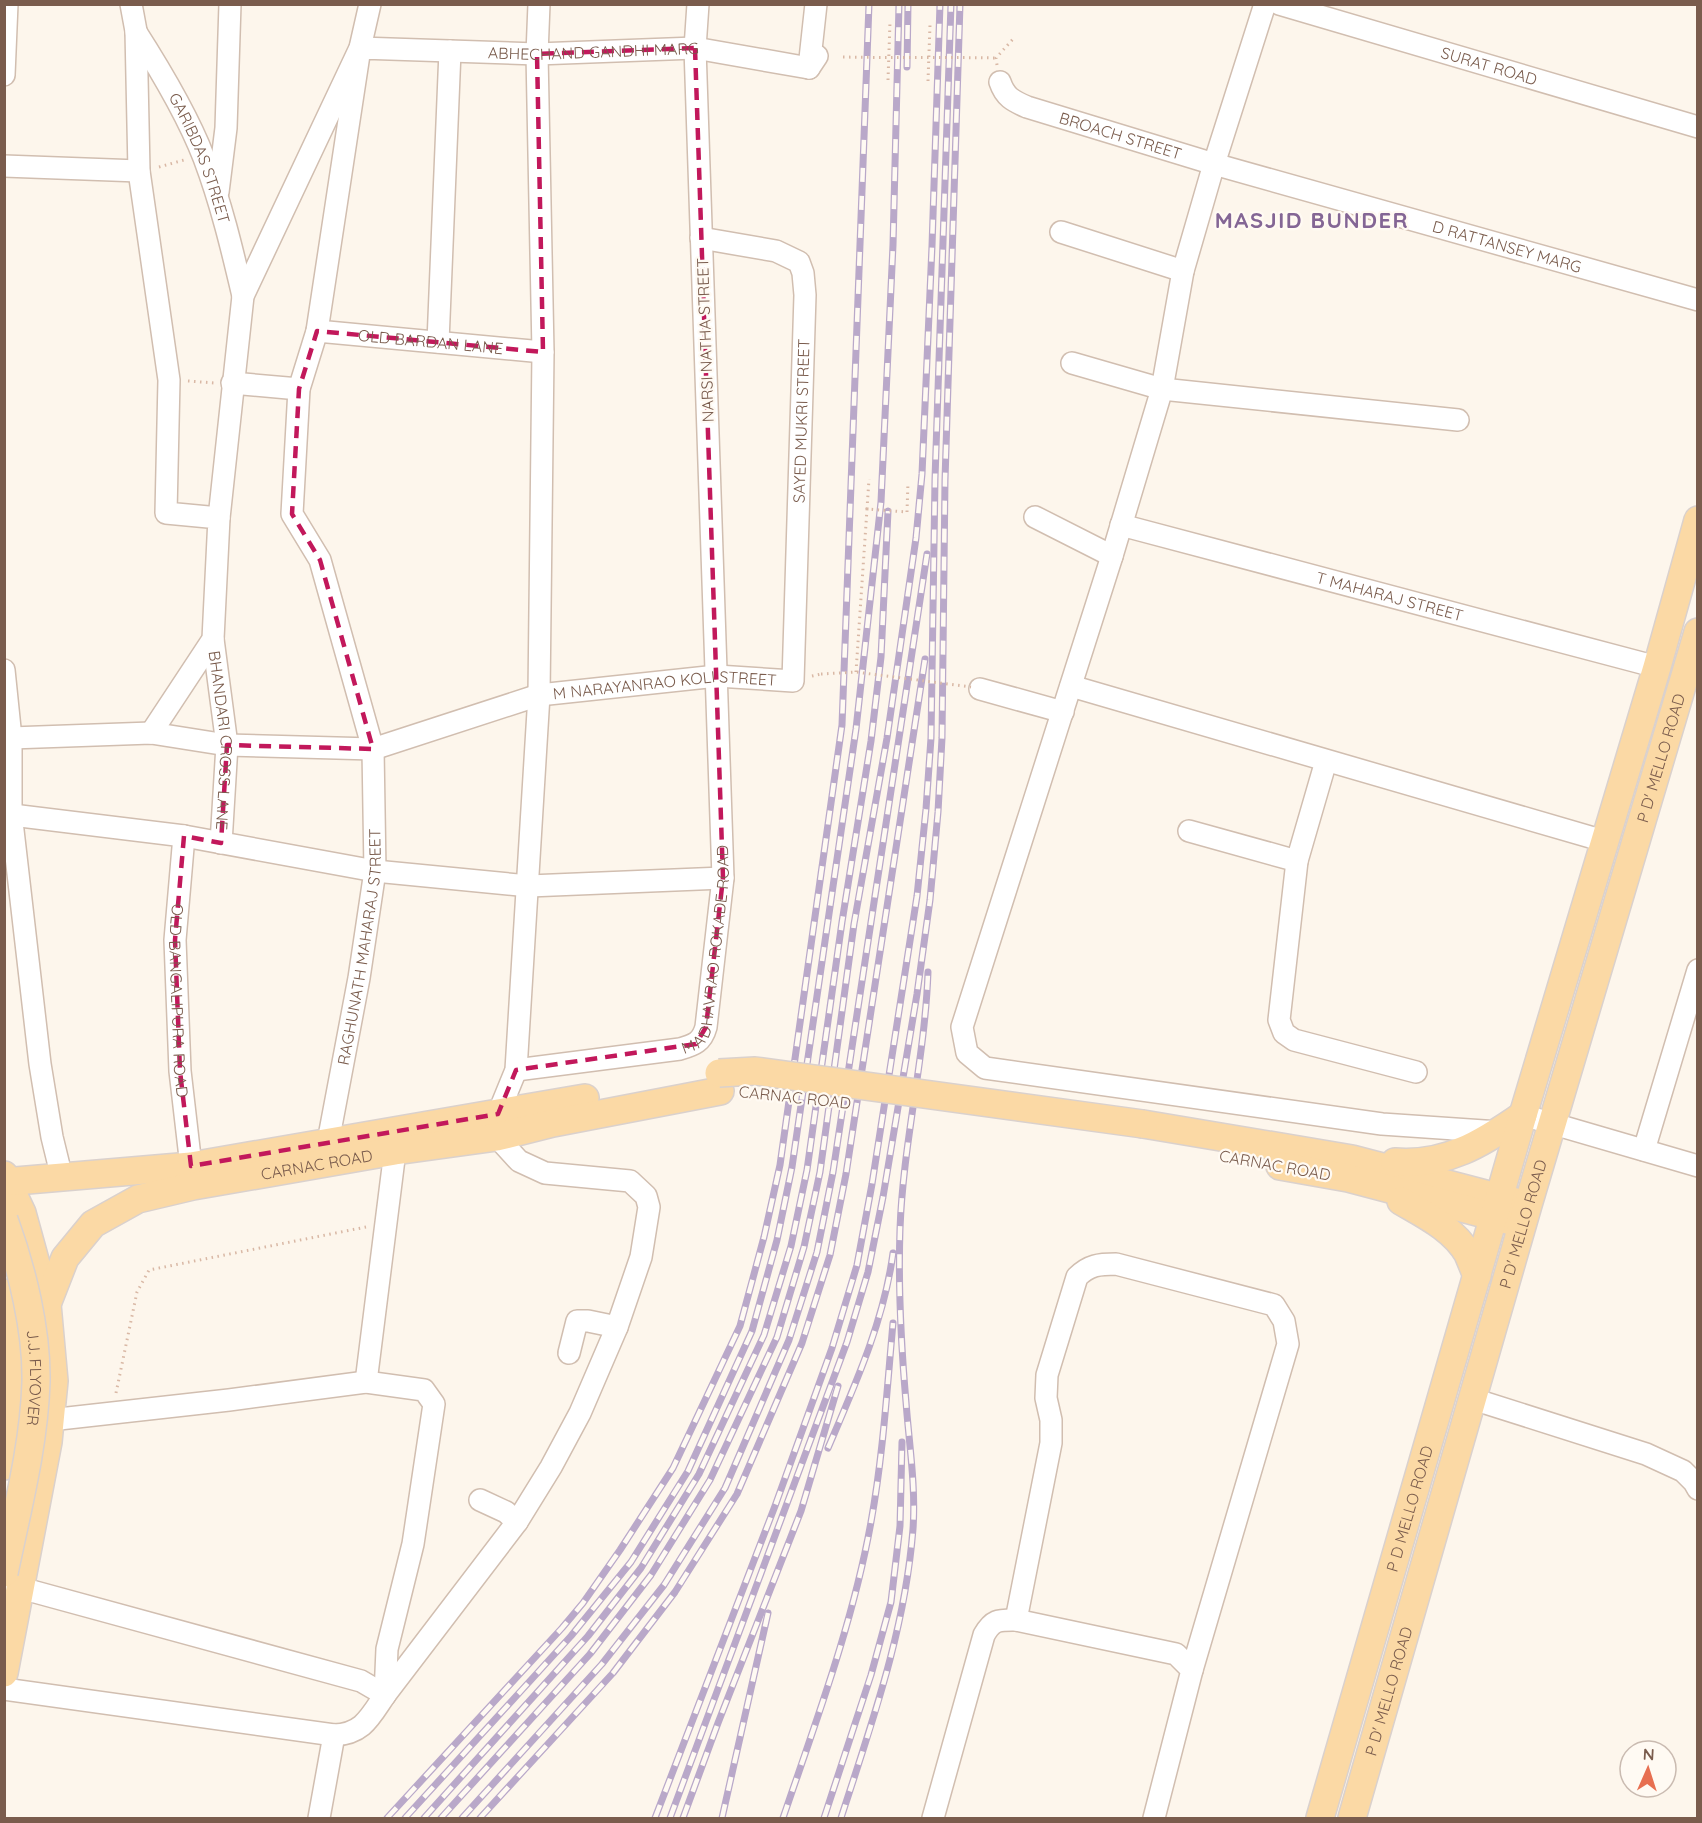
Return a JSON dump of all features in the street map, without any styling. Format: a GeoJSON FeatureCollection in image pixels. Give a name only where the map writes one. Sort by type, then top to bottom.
{"type":"FeatureCollection","features":[{"type":"Feature","properties":{"kind":"main road","name":"P D' MELLO ROAD"},"geometry":{"type":"LineString","coordinates":[[1496,1207],[1657,667],[1698,520]]}},
{"type":"Feature","properties":{"kind":"main road","name":"P D' MELLO ROAD"},"geometry":{"type":"LineString","coordinates":[[1352,1818],[1526,1215],[1698,632]]}},
{"type":"Feature","properties":{"kind":"main road","name":"CARNAC ROAD"},"geometry":{"type":"LineString","coordinates":[[5,1180],[62,1179],[190,1166],[328,1142],[497,1125],[554,1122],[720,1082],[755,1089],[1141,1132],[1350,1169],[1526,1215]]}},
{"type":"Feature","properties":{"kind":"main road"},"geometry":{"type":"LineString","coordinates":[[1350,1169],[1443,1159],[1469,1149],[1523,1115]]}},
{"type":"Feature","properties":{"kind":"main road","name":"CARNAC ROAD"},"geometry":{"type":"LineString","coordinates":[[47,1304],[65,1258],[93,1224],[138,1199],[193,1186],[395,1151],[497,1125]]}},
{"type":"Feature","properties":{"kind":"main road"},"geometry":{"type":"LineString","coordinates":[[1350,1169],[1429,1217],[1453,1235],[1467,1253],[1477,1276]]}},
{"type":"Feature","properties":{"kind":"main road"},"geometry":{"type":"LineString","coordinates":[[4,1673],[10,1581],[48,1442],[54,1381],[47,1304],[22,1213],[5,1180]]}},
{"type":"Feature","properties":{"kind":"main road","name":"P D MELLO ROAD"},"geometry":{"type":"LineString","coordinates":[[1320,1818],[1496,1207]]}},
{"type":"Feature","properties":{"kind":"main road","name":"J.J. FLYOVER"},"geometry":{"type":"LineString","coordinates":[[4,1220],[30,1307],[36,1381],[10,1581]]}},
{"type":"Feature","properties":{"kind":"main road"},"geometry":{"type":"LineString","coordinates":[[4,1257],[21,1266],[47,1304]]}},
{"type":"Feature","properties":{"kind":"main road"},"geometry":{"type":"LineString","coordinates":[[4,1293],[9,1311],[15,1381],[10,1437],[4,1466]]}},
{"type":"Feature","properties":{"kind":"street"},"geometry":{"type":"LineString","coordinates":[[4,75],[7,4]]}},
{"type":"Feature","properties":{"kind":"street"},"geometry":{"type":"LineString","coordinates":[[131,4],[136,32],[140,171],[169,380],[166,513],[219,518]]}},
{"type":"Feature","properties":{"kind":"street"},"geometry":{"type":"LineString","coordinates":[[217,196],[226,128],[230,4]]}},
{"type":"Feature","properties":{"kind":"street"},"geometry":{"type":"LineString","coordinates":[[243,296],[360,48],[370,4]]}},
{"type":"Feature","properties":{"kind":"street"},"geometry":{"type":"LineString","coordinates":[[4,1689],[334,1736],[348,1735],[357,1731],[371,1716],[517,1522],[580,1413],[617,1327],[641,1257],[649,1207],[646,1196],[630,1181],[545,1173],[519,1161],[497,1125],[516,1070],[539,695],[543,352],[537,54],[539,4]]}},
{"type":"Feature","properties":{"kind":"street","name":"NARSI NATHA STREET"},"geometry":{"type":"LineString","coordinates":[[698,4],[695,48],[717,676]]}},
{"type":"Feature","properties":{"kind":"street","name":"ABHECHAND GANDHI MARG"},"geometry":{"type":"LineString","coordinates":[[360,48],[537,54],[695,48],[813,62],[816,4]]}},
{"type":"Feature","properties":{"kind":"street"},"geometry":{"type":"LineString","coordinates":[[1265,4],[1183,271],[1162,389],[1112,556],[962,1027],[967,1053],[986,1068],[1382,1124],[1499,1132]]}},
{"type":"Feature","properties":{"kind":"street","name":"SURAT ROAD"},"geometry":{"type":"LineString","coordinates":[[1280,4],[1698,127]]}},
{"type":"Feature","properties":{"kind":"street","name":"GARIBDAS STREET"},"geometry":{"type":"LineString","coordinates":[[136,32],[157,65],[203,156],[217,196],[243,296]]}},
{"type":"Feature","properties":{"kind":"street","name":"RAGHUNATH MAHARAJ STREET"},"geometry":{"type":"LineString","coordinates":[[328,1142],[359,978],[375,871],[373,749],[320,560],[292,513],[298,389],[317,331],[360,48]]}},
{"type":"Feature","properties":{"kind":"street"},"geometry":{"type":"LineString","coordinates":[[438,342],[450,51]]}},
{"type":"Feature","properties":{"kind":"street","name":"BROACH STREET"},"geometry":{"type":"LineString","coordinates":[[1000,82],[1009,99],[1027,107],[1214,164]]}},
{"type":"Feature","properties":{"kind":"street"},"geometry":{"type":"LineString","coordinates":[[194,136],[226,128]]}},
{"type":"Feature","properties":{"kind":"street","name":"D RATTANSEY MARG"},"geometry":{"type":"LineString","coordinates":[[1214,164],[1698,300]]}},
{"type":"Feature","properties":{"kind":"street"},"geometry":{"type":"LineString","coordinates":[[4,166],[140,171]]}},
{"type":"Feature","properties":{"kind":"street"},"geometry":{"type":"LineString","coordinates":[[1061,232],[1183,271]]}},
{"type":"Feature","properties":{"kind":"street","name":"SAYED MUKRI STREET"},"geometry":{"type":"LineString","coordinates":[[701,238],[776,251],[799,262],[803,273],[805,295],[793,681]]}},
{"type":"Feature","properties":{"kind":"street","name":"BHANDARI CROSS LANE"},"geometry":{"type":"LineString","coordinates":[[221,843],[227,745],[213,639],[219,518],[243,296]]}},
{"type":"Feature","properties":{"kind":"street","name":"OLD BARDAN LANE"},"geometry":{"type":"LineString","coordinates":[[317,331],[543,352]]}},
{"type":"Feature","properties":{"kind":"street"},"geometry":{"type":"LineString","coordinates":[[1072,363],[1162,389],[1458,420]]}},
{"type":"Feature","properties":{"kind":"street"},"geometry":{"type":"LineString","coordinates":[[232,383],[298,389]]}},
{"type":"Feature","properties":{"kind":"street"},"geometry":{"type":"LineString","coordinates":[[1035,517],[1112,556]]}},
{"type":"Feature","properties":{"kind":"street","name":"T MAHARAJ STREET"},"geometry":{"type":"LineString","coordinates":[[1121,525],[1657,667]]}},
{"type":"Feature","properties":{"kind":"street"},"geometry":{"type":"LineString","coordinates":[[151,733],[213,639]]}},
{"type":"Feature","properties":{"kind":"street"},"geometry":{"type":"LineString","coordinates":[[4,670],[11,738],[8,814],[40,1064],[52,1137],[62,1179]]}},
{"type":"Feature","properties":{"kind":"street","name":"M NARAYANRAO KOLI STREET"},"geometry":{"type":"LineString","coordinates":[[11,738],[151,733],[227,745],[373,749],[539,695],[717,676],[793,681]]}},
{"type":"Feature","properties":{"kind":"street","name":"MADHAVRAO ROKADE ROAD"},"geometry":{"type":"LineString","coordinates":[[516,1070],[680,1049],[696,1044],[703,1036],[706,1027],[723,878],[717,676]]}},
{"type":"Feature","properties":{"kind":"street"},"geometry":{"type":"LineString","coordinates":[[1071,686],[1604,841]]}},
{"type":"Feature","properties":{"kind":"street"},"geometry":{"type":"LineString","coordinates":[[976,688],[1063,712]]}},
{"type":"Feature","properties":{"kind":"street"},"geometry":{"type":"LineString","coordinates":[[1326,760],[1297,861],[1279,1020],[1284,1033],[1294,1040],[1416,1072]]}},
{"type":"Feature","properties":{"kind":"street"},"geometry":{"type":"LineString","coordinates":[[8,814],[184,836],[375,871],[529,886],[723,878]]}},
{"type":"Feature","properties":{"kind":"street"},"geometry":{"type":"LineString","coordinates":[[1189,831],[1297,861]]}},
{"type":"Feature","properties":{"kind":"street","name":"OLD BANGALIPURA ROAD"},"geometry":{"type":"LineString","coordinates":[[184,836],[176,940],[180,1071],[190,1166]]}},
{"type":"Feature","properties":{"kind":"street"},"geometry":{"type":"LineString","coordinates":[[1644,1150],[1698,970]]}},
{"type":"Feature","properties":{"kind":"street"},"geometry":{"type":"LineString","coordinates":[[1523,1115],[1698,1166]]}},
{"type":"Feature","properties":{"kind":"street"},"geometry":{"type":"LineString","coordinates":[[366,1382],[395,1151]]}},
{"type":"Feature","properties":{"kind":"street"},"geometry":{"type":"LineString","coordinates":[[1016,1620],[1051,1443],[1052,1420],[1046,1398],[1047,1375],[1077,1277],[1086,1268],[1100,1264],[1116,1264],[1275,1305],[1284,1322],[1288,1344],[1192,1670],[1154,1818]]}},
{"type":"Feature","properties":{"kind":"street"},"geometry":{"type":"LineString","coordinates":[[569,1353],[578,1321],[588,1320],[617,1327]]}},
{"type":"Feature","properties":{"kind":"street"},"geometry":{"type":"LineString","coordinates":[[50,1420],[366,1382],[424,1390],[434,1404],[413,1544],[387,1649],[385,1695]]}},
{"type":"Feature","properties":{"kind":"street"},"geometry":{"type":"LineString","coordinates":[[1473,1399],[1646,1454],[1683,1472],[1698,1489]]}},
{"type":"Feature","properties":{"kind":"street"},"geometry":{"type":"LineString","coordinates":[[480,1500],[506,1512],[517,1522]]}},
{"type":"Feature","properties":{"kind":"street"},"geometry":{"type":"LineString","coordinates":[[10,1581],[361,1681],[385,1695]]}},
{"type":"Feature","properties":{"kind":"street"},"geometry":{"type":"LineString","coordinates":[[933,1818],[984,1635],[990,1624],[1000,1620],[1016,1620],[1176,1654],[1192,1670]]}},
{"type":"Feature","properties":{"kind":"street"},"geometry":{"type":"LineString","coordinates":[[319,1818],[334,1736]]}},
{"type":"Feature","properties":{"kind":"path"},"geometry":{"type":"LineString","coordinates":[[888,80],[890,22]]}},
{"type":"Feature","properties":{"kind":"path"},"geometry":{"type":"LineString","coordinates":[[928,81],[930,25]]}},
{"type":"Feature","properties":{"kind":"path"},"geometry":{"type":"LineString","coordinates":[[843,57],[996,58],[1013,39]]}},
{"type":"Feature","properties":{"kind":"path"},"geometry":{"type":"LineString","coordinates":[[140,171],[203,156]]}},
{"type":"Feature","properties":{"kind":"path"},"geometry":{"type":"LineString","coordinates":[[169,380],[232,383]]}},
{"type":"Feature","properties":{"kind":"path"},"geometry":{"type":"LineString","coordinates":[[856,672],[869,479]]}},
{"type":"Feature","properties":{"kind":"path"},"geometry":{"type":"LineString","coordinates":[[867,509],[907,512],[908,482]]}},
{"type":"Feature","properties":{"kind":"path"},"geometry":{"type":"LineString","coordinates":[[822,674],[856,672],[976,688]]}},
{"type":"Feature","properties":{"kind":"path"},"geometry":{"type":"LineString","coordinates":[[112,1413],[136,1292],[149,1270],[386,1223]]}},
{"type":"Feature","properties":{"kind":"highlighted area"},"geometry":{"type":"Polygon","coordinates":[[[695,48],[723,878],[706,1027],[696,1044],[516,1070],[498,1114],[191,1166],[180,1071],[175,940],[184,836],[221,843],[227,745],[373,749],[320,560],[292,514],[299,389],[317,331],[543,352],[537,54],[695,48]]]}},
{"type":"Feature","properties":{"kind":"railway"},"geometry":{"type":"LineString","coordinates":[[387,1818],[562,1628],[583,1603],[620,1550],[673,1468],[740,1326],[764,1237],[780,1165],[842,725],[869,4]]}},
{"type":"Feature","properties":{"kind":"railway"},"geometry":{"type":"LineString","coordinates":[[405,1818],[571,1636],[631,1562],[688,1471],[752,1331],[777,1240],[792,1167],[856,729],[881,502],[893,245],[899,4]]}},
{"type":"Feature","properties":{"kind":"railway"},"geometry":{"type":"LineString","coordinates":[[907,67],[908,4]]}},
{"type":"Feature","properties":{"kind":"railway"},"geometry":{"type":"LineString","coordinates":[[441,1818],[590,1654],[651,1575],[710,1480],[777,1337],[804,1247],[820,1172],[854,924],[887,738],[916,538],[922,474],[940,4]]}},
{"type":"Feature","properties":{"kind":"railway"},"geometry":{"type":"LineString","coordinates":[[655,1818],[775,1506],[832,1348],[857,1265],[872,1184],[917,896],[931,738],[935,479],[951,4]]}},
{"type":"Feature","properties":{"kind":"railway"},"geometry":{"type":"LineString","coordinates":[[670,1818],[847,1342],[868,1272],[917,994],[930,900],[942,738],[945,480],[960,4]]}},
{"type":"Feature","properties":{"kind":"railway"},"geometry":{"type":"LineString","coordinates":[[424,1818],[588,1636],[641,1568],[699,1474],[764,1335],[791,1246],[807,1170],[842,922],[871,741],[881,657],[888,511]]}},
{"type":"Feature","properties":{"kind":"railway"},"geometry":{"type":"LineString","coordinates":[[462,1818],[602,1664],[664,1585],[725,1488],[789,1340],[817,1252],[833,1172],[927,554]]}},
{"type":"Feature","properties":{"kind":"railway"},"geometry":{"type":"LineString","coordinates":[[480,1818],[613,1673],[675,1592],[737,1494],[802,1343],[830,1255],[846,1174],[925,659]]}},
{"type":"Feature","properties":{"kind":"railway"},"geometry":{"type":"LineString","coordinates":[[841,1818],[886,1676],[895,1640],[903,1604],[913,1529],[913,1481],[900,1315],[900,1229],[905,1165],[923,1036],[928,972]]}},
{"type":"Feature","properties":{"kind":"railway"},"geometry":{"type":"LineString","coordinates":[[828,1448],[876,1328],[893,1253]]}},
{"type":"Feature","properties":{"kind":"railway"},"geometry":{"type":"LineString","coordinates":[[783,1818],[833,1672],[863,1560],[879,1472],[893,1323]]}},
{"type":"Feature","properties":{"kind":"railway"},"geometry":{"type":"LineString","coordinates":[[683,1818],[801,1511],[838,1386]]}},
{"type":"Feature","properties":{"kind":"railway"},"geometry":{"type":"LineString","coordinates":[[824,1818],[871,1675],[891,1602],[900,1526],[902,1442]]}},
{"type":"Feature","properties":{"kind":"railway"},"geometry":{"type":"LineString","coordinates":[[722,1818],[768,1613]]}},
{"type":"Feature","properties":{"kind":"district","name":"MASJID BUNDER"},"geometry":{"type":"Point","coordinates":[1312,220]}}]}
